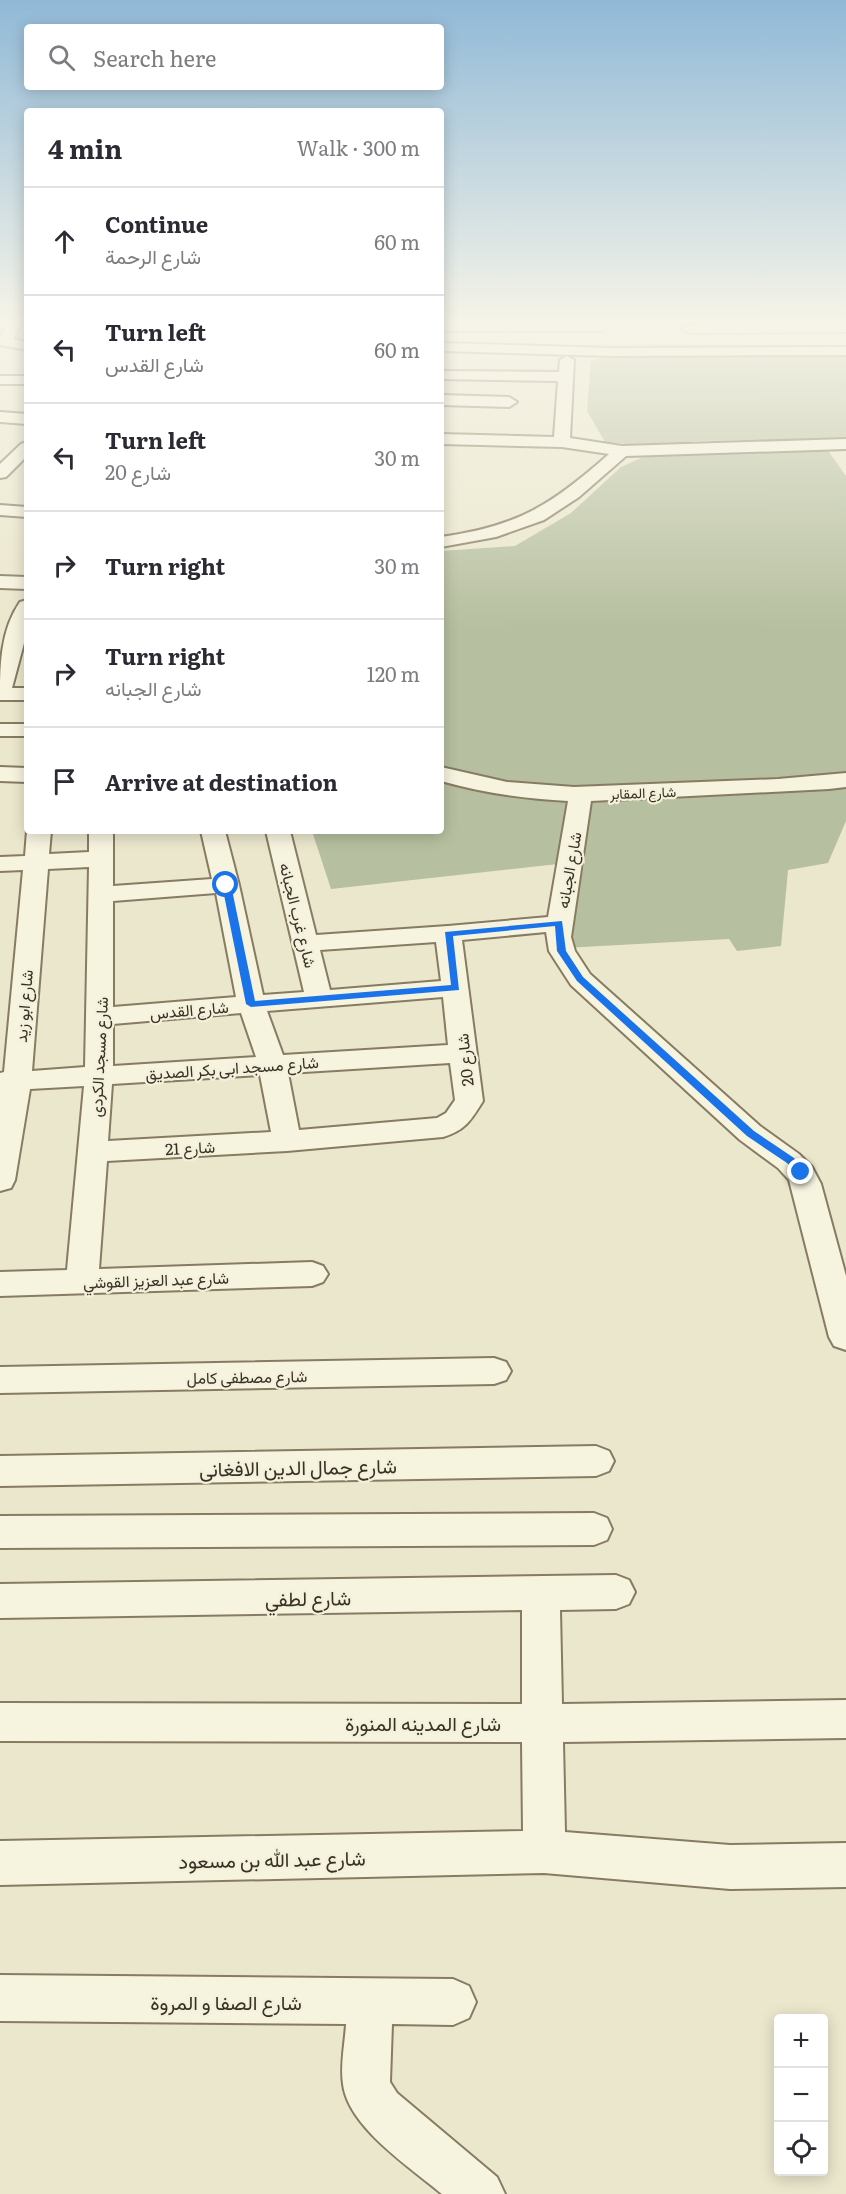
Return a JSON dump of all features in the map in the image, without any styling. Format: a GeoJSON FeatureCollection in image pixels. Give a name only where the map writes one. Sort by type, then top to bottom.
{"type":"FeatureCollection","features":[{"type":"Feature","properties":{"kind":"street"},"geometry":{"type":"LineString","coordinates":[[0,433],[18,425]]}},
{"type":"Feature","properties":{"kind":"street"},"geometry":{"type":"LineString","coordinates":[[506,440],[507,425]]}},
{"type":"Feature","properties":{"kind":"street"},"geometry":{"type":"LineString","coordinates":[[562,442],[563,425]]}},
{"type":"Feature","properties":{"kind":"street"},"geometry":{"type":"LineString","coordinates":[[447,439],[562,442],[622,451],[838,444],[846,463]]}},
{"type":"Feature","properties":{"kind":"street"},"geometry":{"type":"LineString","coordinates":[[0,452],[24,450]]}},
{"type":"Feature","properties":{"kind":"street"},"geometry":{"type":"LineString","coordinates":[[0,473],[24,450]]}},
{"type":"Feature","properties":{"kind":"street"},"geometry":{"type":"LineString","coordinates":[[444,541],[506,528],[539,514],[565,500],[622,451]]}},
{"type":"Feature","properties":{"kind":"street"},"geometry":{"type":"LineString","coordinates":[[0,510],[24,512]]}},
{"type":"Feature","properties":{"kind":"street"},"geometry":{"type":"LineString","coordinates":[[0,582],[24,583]]}},
{"type":"Feature","properties":{"kind":"street"},"geometry":{"type":"LineString","coordinates":[[0,694],[18,664],[15,630],[24,611]]}},
{"type":"Feature","properties":{"kind":"street"},"geometry":{"type":"LineString","coordinates":[[0,694],[24,694]]}},
{"type":"Feature","properties":{"kind":"street"},"geometry":{"type":"LineString","coordinates":[[0,730],[24,730]]}},
{"type":"Feature","properties":{"kind":"street"},"geometry":{"type":"LineString","coordinates":[[0,774],[24,775]]}},
{"type":"Feature","properties":{"kind":"street","name":"شارع المقابر"},"geometry":{"type":"LineString","coordinates":[[444,775],[488,787],[581,794],[639,793],[846,780]]}},
{"type":"Feature","properties":{"kind":"street","name":"شارع الجبانه"},"geometry":{"type":"LineString","coordinates":[[581,794],[559,923],[562,951],[580,979],[750,1134],[790,1161],[801,1172],[846,1337]]}},
{"type":"Feature","properties":{"kind":"street","name":"شارع ابو زيد"},"geometry":{"type":"LineString","coordinates":[[0,1180],[22,891],[36,862],[39,834]]}},
{"type":"Feature","properties":{"kind":"street","name":"شارع مسجد الكردى"},"geometry":{"type":"LineString","coordinates":[[82,1282],[99,1076],[101,834]]}},
{"type":"Feature","properties":{"kind":"street"},"geometry":{"type":"LineString","coordinates":[[214,834],[251,1004],[272,1064],[287,1142]]}},
{"type":"Feature","properties":{"kind":"street","name":"شارع غرب الجبانه"},"geometry":{"type":"LineString","coordinates":[[279,834],[319,999]]}},
{"type":"Feature","properties":{"kind":"street"},"geometry":{"type":"LineString","coordinates":[[0,864],[101,859]]}},
{"type":"Feature","properties":{"kind":"street"},"geometry":{"type":"LineString","coordinates":[[101,894],[226,885]]}},
{"type":"Feature","properties":{"kind":"street"},"geometry":{"type":"LineString","coordinates":[[306,943],[448,934],[559,923]]}},
{"type":"Feature","properties":{"kind":"street","name":"شارع 20"},"geometry":{"type":"LineString","coordinates":[[287,1142],[443,1126],[456,1120],[469,1101],[448,934]]}},
{"type":"Feature","properties":{"kind":"street","name":"شارع القدس"},"geometry":{"type":"LineString","coordinates":[[101,1016],[456,988]]}},
{"type":"Feature","properties":{"kind":"street","name":"شارع مسجد ابى بكر الصديق"},"geometry":{"type":"LineString","coordinates":[[8,1082],[464,1053]]}},
{"type":"Feature","properties":{"kind":"street","name":"شارع 21"},"geometry":{"type":"LineString","coordinates":[[93,1152],[287,1142]]}},
{"type":"Feature","properties":{"kind":"street","name":"شارع عبد العزيز القوشي"},"geometry":{"type":"LineString","coordinates":[[0,1284],[312,1274]]}},
{"type":"Feature","properties":{"kind":"street","name":"شارع مصطفى كامل"},"geometry":{"type":"LineString","coordinates":[[0,1380],[494,1371]]}},
{"type":"Feature","properties":{"kind":"street","name":"شارع جمال الدين الافغانى"},"geometry":{"type":"LineString","coordinates":[[0,1472],[596,1461]]}},
{"type":"Feature","properties":{"kind":"street"},"geometry":{"type":"LineString","coordinates":[[0,1532],[594,1529]]}},
{"type":"Feature","properties":{"kind":"street","name":"شارع لطفي"},"geometry":{"type":"LineString","coordinates":[[0,1601],[616,1592]]}},
{"type":"Feature","properties":{"kind":"street"},"geometry":{"type":"LineString","coordinates":[[541,1593],[544,1852]]}},
{"type":"Feature","properties":{"kind":"street","name":"شارع المدينه المنورة"},"geometry":{"type":"LineString","coordinates":[[0,1722],[542,1723],[846,1719]]}},
{"type":"Feature","properties":{"kind":"street","name":"شارع عبد الله بن مسعود"},"geometry":{"type":"LineString","coordinates":[[0,1863],[544,1852],[730,1867],[846,1865]]}},
{"type":"Feature","properties":{"kind":"street","name":"شارع الصفا و المروة"},"geometry":{"type":"LineString","coordinates":[[0,1998],[453,2002]]}},
{"type":"Feature","properties":{"kind":"street"},"geometry":{"type":"LineString","coordinates":[[370,2002],[366,2082],[369,2095],[380,2110],[480,2194]]}},
{"type":"Feature","properties":{"kind":"green space"},"geometry":{"type":"Polygon","coordinates":[[[595,425],[846,425],[846,440],[693,441],[685,445],[663,447],[605,442],[595,425]]]}},
{"type":"Feature","properties":{"kind":"green space"},"geometry":{"type":"Polygon","coordinates":[[[827,449],[846,476],[846,821],[828,863],[788,870],[781,946],[737,951],[729,939],[564,948],[585,861],[331,889],[313,834],[444,834],[444,551],[515,546],[571,513],[621,467],[654,452],[827,449]]]}},
{"type":"Feature","properties":{"kind":"route"},"geometry":{"type":"LineString","coordinates":[[226,885],[251,1004],[456,988],[448,934],[559,923],[558,937],[562,951],[580,979],[750,1134],[784,1155],[801,1172]]}}]}
